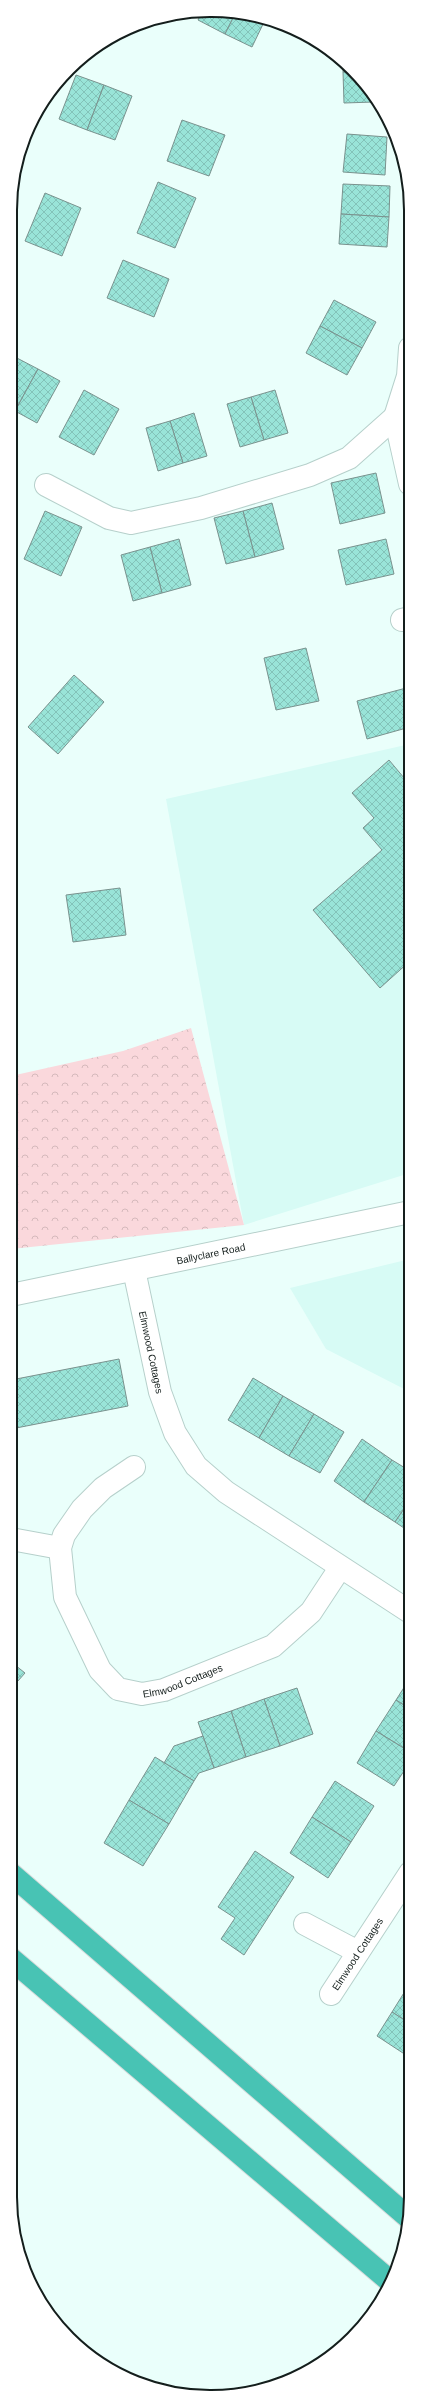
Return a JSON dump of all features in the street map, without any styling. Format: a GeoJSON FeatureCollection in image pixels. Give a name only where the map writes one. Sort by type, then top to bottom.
{"type":"FeatureCollection","features":[{"type":"Feature","properties":{"kind":"highway"},"geometry":{"type":"LineString","coordinates":[[17,1879],[403,2213]]}},
{"type":"Feature","properties":{"kind":"highway"},"geometry":{"type":"LineString","coordinates":[[17,1964],[386,2278]]}},
{"type":"Feature","properties":{"kind":"street"},"geometry":{"type":"LineString","coordinates":[[404,389],[395,417],[404,457]]}},
{"type":"Feature","properties":{"kind":"street"},"geometry":{"type":"LineString","coordinates":[[46,485],[110,518],[131,523],[201,508],[310,475],[348,458],[395,417]]}},
{"type":"Feature","properties":{"kind":"street","name":"Ballyclare Road"},"geometry":{"type":"LineString","coordinates":[[17,1294],[404,1213]]}},
{"type":"Feature","properties":{"kind":"street","name":"Elmwood Cottages"},"geometry":{"type":"LineString","coordinates":[[134,1270],[160,1392],[175,1433],[196,1466],[226,1492],[340,1568],[404,1608]]}},
{"type":"Feature","properties":{"kind":"street","name":"Elmwood Cottages"},"geometry":{"type":"LineString","coordinates":[[134,1468],[103,1488],[82,1509],[64,1535],[60,1548],[65,1597],[100,1670],[118,1689],[142,1694],[164,1690],[273,1646],[311,1612],[340,1568]]}},
{"type":"Feature","properties":{"kind":"street"},"geometry":{"type":"LineString","coordinates":[[17,1540],[60,1548]]}},
{"type":"Feature","properties":{"kind":"street","name":"Elmwood Cottages"},"geometry":{"type":"LineString","coordinates":[[331,1994],[404,1882]]}},
{"type":"Feature","properties":{"kind":"street"},"geometry":{"type":"LineString","coordinates":[[305,1924],[358,1952]]}},
{"type":"Feature","properties":{"kind":"shaded area"},"geometry":{"type":"Polygon","coordinates":[[[404,745],[404,1175],[244,1225],[166,799],[404,745]]]}},
{"type":"Feature","properties":{"kind":"shaded area"},"geometry":{"type":"Polygon","coordinates":[[[404,1260],[404,1389],[326,1349],[290,1288],[404,1260]]]}},
{"type":"Feature","properties":{"kind":"green space"},"geometry":{"type":"Polygon","coordinates":[[[191,1028],[244,1225],[17,1248],[17,1075],[123,1051],[191,1028]]]}},
{"type":"Feature","properties":{"kind":"building"},"geometry":{"type":"Polygon","coordinates":[[[200,17],[233,18],[225,34],[198,20],[200,17]]]}},
{"type":"Feature","properties":{"kind":"building"},"geometry":{"type":"Polygon","coordinates":[[[233,18],[263,24],[252,47],[225,34],[233,18]]]}},
{"type":"Feature","properties":{"kind":"building"},"geometry":{"type":"Polygon","coordinates":[[[343,72],[345,72],[356,83],[370,102],[344,103],[343,72]]]}},
{"type":"Feature","properties":{"kind":"building"},"geometry":{"type":"Polygon","coordinates":[[[76,75],[104,85],[87,130],[59,119],[76,75]]]}},
{"type":"Feature","properties":{"kind":"building"},"geometry":{"type":"Polygon","coordinates":[[[104,85],[132,96],[115,140],[87,130],[104,85]]]}},
{"type":"Feature","properties":{"kind":"building"},"geometry":{"type":"Polygon","coordinates":[[[182,120],[225,135],[209,176],[167,161],[182,120]]]}},
{"type":"Feature","properties":{"kind":"building"},"geometry":{"type":"Polygon","coordinates":[[[347,134],[387,137],[385,175],[343,172],[347,134]]]}},
{"type":"Feature","properties":{"kind":"building"},"geometry":{"type":"Polygon","coordinates":[[[158,182],[196,198],[175,248],[137,233],[158,182]]]}},
{"type":"Feature","properties":{"kind":"building"},"geometry":{"type":"Polygon","coordinates":[[[343,184],[390,186],[389,217],[341,214],[343,184]]]}},
{"type":"Feature","properties":{"kind":"building"},"geometry":{"type":"Polygon","coordinates":[[[45,193],[81,208],[62,256],[25,241],[45,193]]]}},
{"type":"Feature","properties":{"kind":"building"},"geometry":{"type":"Polygon","coordinates":[[[341,214],[389,217],[387,247],[339,244],[341,214]]]}},
{"type":"Feature","properties":{"kind":"building"},"geometry":{"type":"Polygon","coordinates":[[[123,260],[169,279],[154,317],[107,298],[123,260]]]}},
{"type":"Feature","properties":{"kind":"building"},"geometry":{"type":"Polygon","coordinates":[[[334,300],[376,322],[362,348],[320,326],[334,300]]]}},
{"type":"Feature","properties":{"kind":"building"},"geometry":{"type":"Polygon","coordinates":[[[320,326],[362,348],[347,375],[306,353],[320,326]]]}},
{"type":"Feature","properties":{"kind":"building"},"geometry":{"type":"Polygon","coordinates":[[[17,358],[38,369],[17,407],[17,358]]]}},
{"type":"Feature","properties":{"kind":"building"},"geometry":{"type":"Polygon","coordinates":[[[38,369],[60,381],[37,423],[17,412],[17,407],[38,369]]]}},
{"type":"Feature","properties":{"kind":"building"},"geometry":{"type":"Polygon","coordinates":[[[84,390],[119,409],[94,455],[59,437],[84,390]]]}},
{"type":"Feature","properties":{"kind":"building"},"geometry":{"type":"Polygon","coordinates":[[[275,390],[288,433],[264,440],[251,397],[275,390]]]}},
{"type":"Feature","properties":{"kind":"building"},"geometry":{"type":"Polygon","coordinates":[[[251,397],[264,440],[240,447],[227,404],[251,397]]]}},
{"type":"Feature","properties":{"kind":"building"},"geometry":{"type":"Polygon","coordinates":[[[194,413],[207,456],[183,463],[170,421],[194,413]]]}},
{"type":"Feature","properties":{"kind":"building"},"geometry":{"type":"Polygon","coordinates":[[[170,421],[183,463],[158,471],[146,428],[170,421]]]}},
{"type":"Feature","properties":{"kind":"building"},"geometry":{"type":"Polygon","coordinates":[[[376,473],[385,513],[340,524],[331,483],[376,473]]]}},
{"type":"Feature","properties":{"kind":"building"},"geometry":{"type":"Polygon","coordinates":[[[272,503],[284,549],[255,557],[243,511],[272,503]]]}},
{"type":"Feature","properties":{"kind":"building"},"geometry":{"type":"Polygon","coordinates":[[[45,511],[82,527],[61,576],[24,559],[45,511]]]}},
{"type":"Feature","properties":{"kind":"building"},"geometry":{"type":"Polygon","coordinates":[[[243,511],[255,557],[226,564],[214,518],[243,511]]]}},
{"type":"Feature","properties":{"kind":"building"},"geometry":{"type":"Polygon","coordinates":[[[179,539],[191,585],[162,593],[150,547],[179,539]]]}},
{"type":"Feature","properties":{"kind":"building"},"geometry":{"type":"Polygon","coordinates":[[[386,539],[394,574],[346,585],[338,550],[386,539]]]}},
{"type":"Feature","properties":{"kind":"building"},"geometry":{"type":"Polygon","coordinates":[[[150,547],[162,593],[133,601],[121,555],[150,547]]]}},
{"type":"Feature","properties":{"kind":"building"},"geometry":{"type":"Polygon","coordinates":[[[306,648],[319,701],[276,710],[264,658],[306,648]]]}},
{"type":"Feature","properties":{"kind":"building"},"geometry":{"type":"Polygon","coordinates":[[[74,675],[104,702],[58,754],[28,727],[74,675]]]}},
{"type":"Feature","properties":{"kind":"building"},"geometry":{"type":"Polygon","coordinates":[[[404,689],[404,729],[367,739],[357,701],[404,689]]]}},
{"type":"Feature","properties":{"kind":"building"},"geometry":{"type":"Polygon","coordinates":[[[389,760],[404,778],[404,966],[380,988],[313,910],[382,850],[363,828],[374,818],[352,793],[389,760]]]}},
{"type":"Feature","properties":{"kind":"building"},"geometry":{"type":"Polygon","coordinates":[[[120,888],[126,935],[73,942],[66,895],[120,888]]]}},
{"type":"Feature","properties":{"kind":"building"},"geometry":{"type":"Polygon","coordinates":[[[119,1359],[128,1406],[17,1428],[17,1379],[119,1359]]]}},
{"type":"Feature","properties":{"kind":"building"},"geometry":{"type":"Polygon","coordinates":[[[253,1378],[283,1396],[259,1438],[228,1420],[253,1378]]]}},
{"type":"Feature","properties":{"kind":"building"},"geometry":{"type":"Polygon","coordinates":[[[283,1396],[314,1414],[289,1456],[259,1438],[283,1396]]]}},
{"type":"Feature","properties":{"kind":"building"},"geometry":{"type":"Polygon","coordinates":[[[314,1414],[344,1432],[320,1473],[289,1456],[314,1414]]]}},
{"type":"Feature","properties":{"kind":"building"},"geometry":{"type":"Polygon","coordinates":[[[362,1439],[392,1460],[364,1502],[334,1481],[362,1439]]]}},
{"type":"Feature","properties":{"kind":"building"},"geometry":{"type":"Polygon","coordinates":[[[392,1460],[404,1467],[404,1509],[395,1522],[364,1502],[392,1460]]]}},
{"type":"Feature","properties":{"kind":"building"},"geometry":{"type":"Polygon","coordinates":[[[404,1509],[404,1528],[395,1522],[404,1509]]]}},
{"type":"Feature","properties":{"kind":"building"},"geometry":{"type":"Polygon","coordinates":[[[17,1667],[25,1673],[17,1682],[17,1667]]]}},
{"type":"Feature","properties":{"kind":"building"},"geometry":{"type":"Polygon","coordinates":[[[404,1687],[404,1705],[396,1700],[404,1687]]]}},
{"type":"Feature","properties":{"kind":"building"},"geometry":{"type":"Polygon","coordinates":[[[297,1688],[313,1734],[280,1746],[264,1699],[297,1688]]]}},
{"type":"Feature","properties":{"kind":"building"},"geometry":{"type":"Polygon","coordinates":[[[264,1699],[280,1746],[246,1757],[231,1711],[264,1699]]]}},
{"type":"Feature","properties":{"kind":"building"},"geometry":{"type":"Polygon","coordinates":[[[396,1700],[404,1705],[404,1748],[376,1731],[396,1700]]]}},
{"type":"Feature","properties":{"kind":"building"},"geometry":{"type":"Polygon","coordinates":[[[231,1711],[246,1757],[214,1768],[198,1722],[231,1711]]]}},
{"type":"Feature","properties":{"kind":"building"},"geometry":{"type":"Polygon","coordinates":[[[376,1731],[404,1748],[404,1771],[394,1786],[357,1763],[376,1731]]]}},
{"type":"Feature","properties":{"kind":"building"},"geometry":{"type":"Polygon","coordinates":[[[203,1736],[214,1768],[199,1773],[194,1781],[164,1763],[174,1746],[203,1736]]]}},
{"type":"Feature","properties":{"kind":"building"},"geometry":{"type":"Polygon","coordinates":[[[155,1757],[194,1781],[169,1824],[129,1800],[155,1757]]]}},
{"type":"Feature","properties":{"kind":"building"},"geometry":{"type":"Polygon","coordinates":[[[335,1781],[374,1806],[351,1842],[312,1817],[335,1781]]]}},
{"type":"Feature","properties":{"kind":"building"},"geometry":{"type":"Polygon","coordinates":[[[129,1800],[169,1824],[143,1866],[104,1843],[129,1800]]]}},
{"type":"Feature","properties":{"kind":"building"},"geometry":{"type":"Polygon","coordinates":[[[312,1817],[351,1842],[328,1878],[290,1853],[312,1817]]]}},
{"type":"Feature","properties":{"kind":"building"},"geometry":{"type":"Polygon","coordinates":[[[255,1851],[294,1877],[244,1955],[221,1939],[235,1918],[218,1907],[255,1851]]]}},
{"type":"Feature","properties":{"kind":"building"},"geometry":{"type":"Polygon","coordinates":[[[404,1993],[404,2020],[392,2012],[404,1993]]]}},
{"type":"Feature","properties":{"kind":"building"},"geometry":{"type":"Polygon","coordinates":[[[392,2012],[404,2020],[404,2054],[377,2036],[392,2012]]]}}]}
